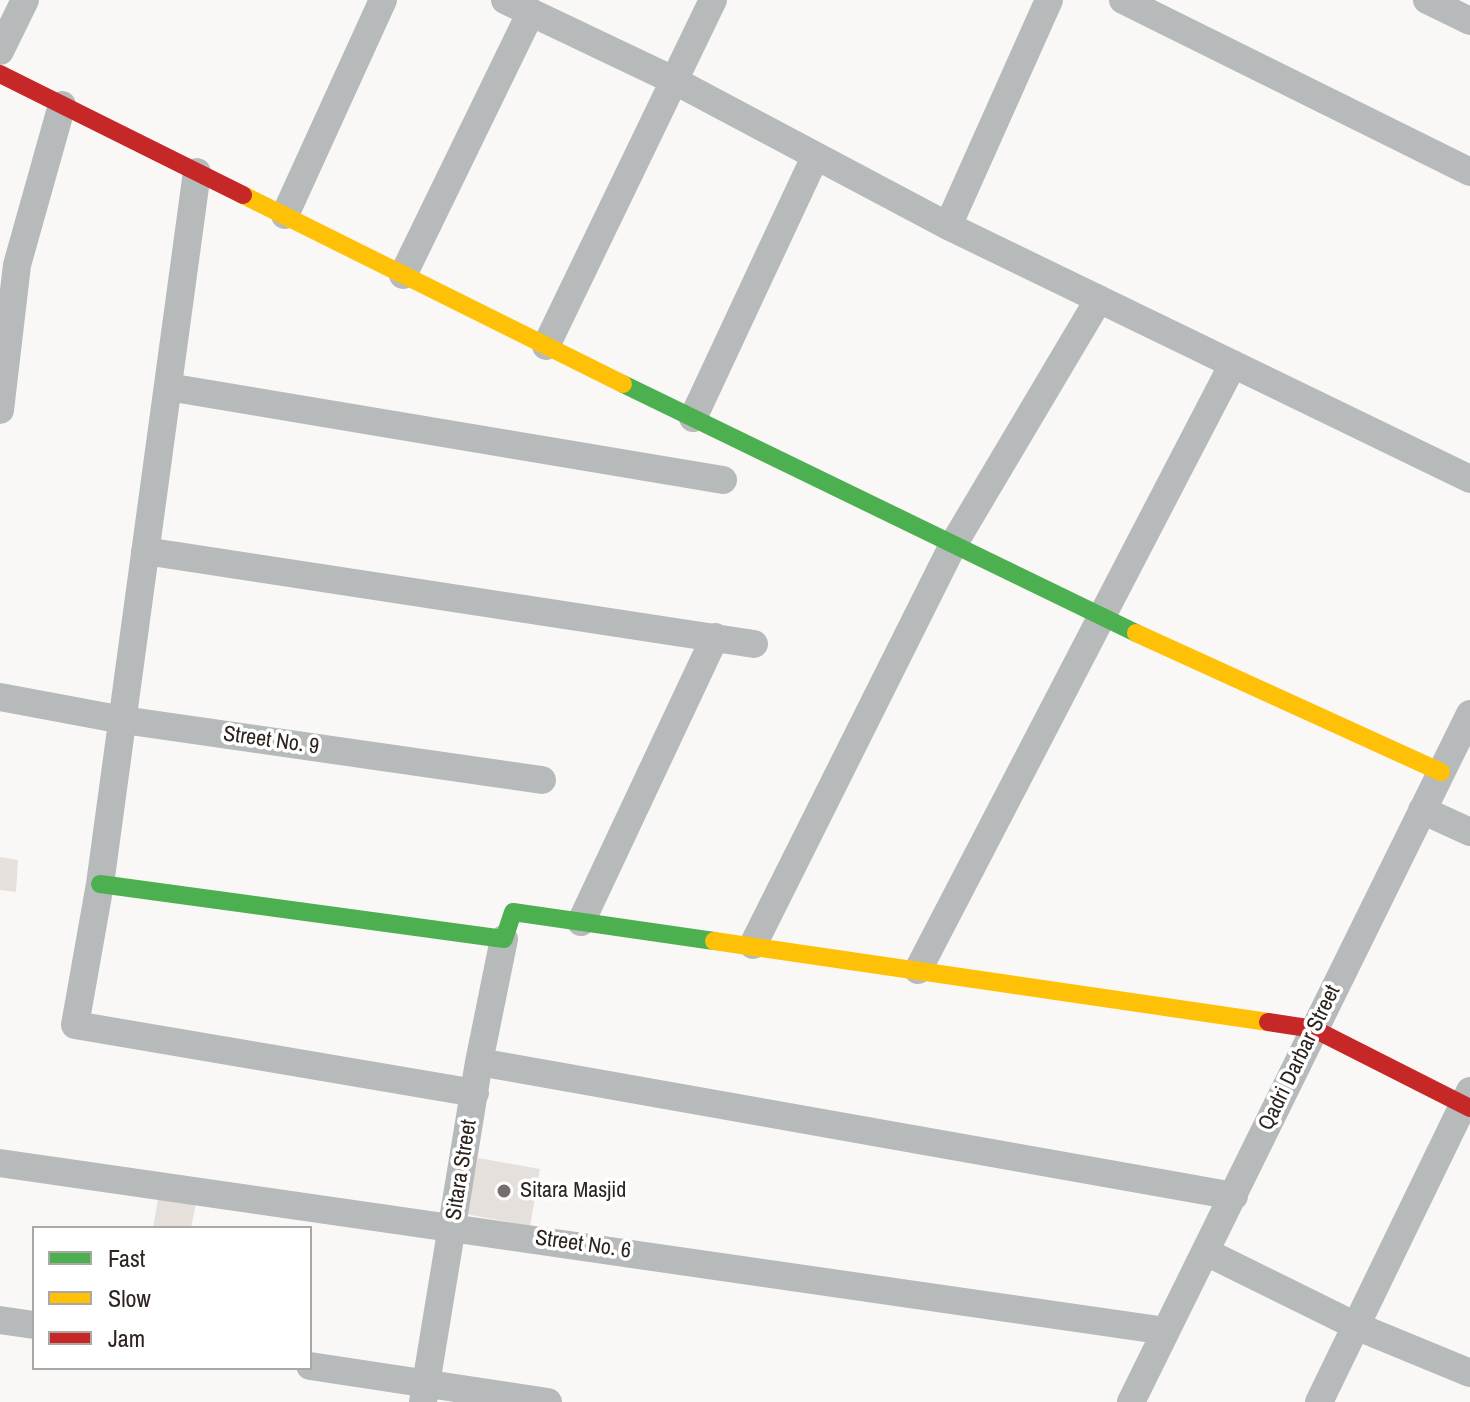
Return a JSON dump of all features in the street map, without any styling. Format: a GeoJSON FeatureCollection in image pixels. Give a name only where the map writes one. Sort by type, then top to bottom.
{"type":"FeatureCollection","features":[{"type":"Feature","properties":{"kind":"street"},"geometry":{"type":"LineString","coordinates":[[0,51],[25,0]]}},
{"type":"Feature","properties":{"kind":"street"},"geometry":{"type":"LineString","coordinates":[[285,215],[383,0]]}},
{"type":"Feature","properties":{"kind":"street"},"geometry":{"type":"LineString","coordinates":[[505,0],[675,81],[948,226],[1470,479]]}},
{"type":"Feature","properties":{"kind":"street"},"geometry":{"type":"LineString","coordinates":[[546,346],[713,0]]}},
{"type":"Feature","properties":{"kind":"street"},"geometry":{"type":"LineString","coordinates":[[948,226],[1049,0]]}},
{"type":"Feature","properties":{"kind":"street"},"geometry":{"type":"LineString","coordinates":[[1123,0],[1470,172]]}},
{"type":"Feature","properties":{"kind":"street"},"geometry":{"type":"LineString","coordinates":[[1427,0],[1469,18]]}},
{"type":"Feature","properties":{"kind":"street"},"geometry":{"type":"LineString","coordinates":[[403,275],[531,12]]}},
{"type":"Feature","properties":{"kind":"street"},"geometry":{"type":"LineString","coordinates":[[0,74],[1102,618],[1441,772]]}},
{"type":"Feature","properties":{"kind":"street"},"geometry":{"type":"LineString","coordinates":[[0,410],[9,261],[62,105]]}},
{"type":"Feature","properties":{"kind":"street"},"geometry":{"type":"LineString","coordinates":[[693,418],[815,157]]}},
{"type":"Feature","properties":{"kind":"street"},"geometry":{"type":"LineString","coordinates":[[197,172],[100,884],[75,1025],[475,1093]]}},
{"type":"Feature","properties":{"kind":"street"},"geometry":{"type":"LineString","coordinates":[[753,945],[953,545],[1099,299]]}},
{"type":"Feature","properties":{"kind":"street"},"geometry":{"type":"LineString","coordinates":[[918,970],[1233,364]]}},
{"type":"Feature","properties":{"kind":"street"},"geometry":{"type":"LineString","coordinates":[[168,387],[723,480]]}},
{"type":"Feature","properties":{"kind":"street"},"geometry":{"type":"LineString","coordinates":[[145,551],[754,644]]}},
{"type":"Feature","properties":{"kind":"street"},"geometry":{"type":"LineString","coordinates":[[581,922],[715,637]]}},
{"type":"Feature","properties":{"kind":"street","name":"Street No. 9"},"geometry":{"type":"LineString","coordinates":[[0,697],[123,720],[542,780]]}},
{"type":"Feature","properties":{"kind":"street","name":"Qadri Darbar Street"},"geometry":{"type":"LineString","coordinates":[[1131,1402],[1470,714]]}},
{"type":"Feature","properties":{"kind":"street"},"geometry":{"type":"LineString","coordinates":[[1422,810],[1470,832]]}},
{"type":"Feature","properties":{"kind":"street"},"geometry":{"type":"LineString","coordinates":[[100,884],[504,939],[513,912],[1314,1029],[1468,1101],[1319,1402]]}},
{"type":"Feature","properties":{"kind":"street","name":"Sitara Street"},"geometry":{"type":"LineString","coordinates":[[425,1392],[479,1062],[504,939]]}},
{"type":"Feature","properties":{"kind":"street"},"geometry":{"type":"LineString","coordinates":[[479,1062],[1234,1196]]}},
{"type":"Feature","properties":{"kind":"street","name":"Street No. 6"},"geometry":{"type":"LineString","coordinates":[[0,1163],[1166,1331]]}},
{"type":"Feature","properties":{"kind":"street"},"geometry":{"type":"LineString","coordinates":[[1206,1252],[1356,1326],[1470,1373]]}},
{"type":"Feature","properties":{"kind":"street"},"geometry":{"type":"LineString","coordinates":[[0,1320],[32,1325]]}},
{"type":"Feature","properties":{"kind":"street"},"geometry":{"type":"LineString","coordinates":[[312,1366],[425,1392],[548,1402]]}},
{"type":"Feature","properties":{"kind":"building"},"geometry":{"type":"Polygon","coordinates":[[[0,857],[18,860],[16,892],[0,890],[0,857]]]}},
{"type":"Feature","properties":{"kind":"building","name":"Sitara Masjid"},"geometry":{"type":"Polygon","coordinates":[[[478,1158],[540,1169],[530,1226],[466,1214],[478,1158]]]}},
{"type":"Feature","properties":{"kind":"building"},"geometry":{"type":"Polygon","coordinates":[[[158,1199],[196,1203],[191,1226],[153,1226],[158,1199]]]}},
{"type":"Feature","properties":{"kind":"traffic: fast"},"geometry":{"type":"LineString","coordinates":[[623,384],[1136,633]]}},
{"type":"Feature","properties":{"kind":"traffic: fast"},"geometry":{"type":"LineString","coordinates":[[100,884],[504,939],[513,912],[714,941]]}},
{"type":"Feature","properties":{"kind":"traffic: slow"},"geometry":{"type":"LineString","coordinates":[[243,195],[623,384]]}},
{"type":"Feature","properties":{"kind":"traffic: slow"},"geometry":{"type":"LineString","coordinates":[[1136,633],[1441,772]]}},
{"type":"Feature","properties":{"kind":"traffic: slow"},"geometry":{"type":"LineString","coordinates":[[714,941],[1268,1022]]}},
{"type":"Feature","properties":{"kind":"traffic: jam"},"geometry":{"type":"LineString","coordinates":[[0,74],[243,195]]}},
{"type":"Feature","properties":{"kind":"traffic: jam"},"geometry":{"type":"LineString","coordinates":[[1268,1022],[1314,1029],[1470,1108]]}},
{"type":"Feature","properties":{"kind":"place","name":"Sitara Masjid"},"geometry":{"type":"Point","coordinates":[504,1191]}}]}
